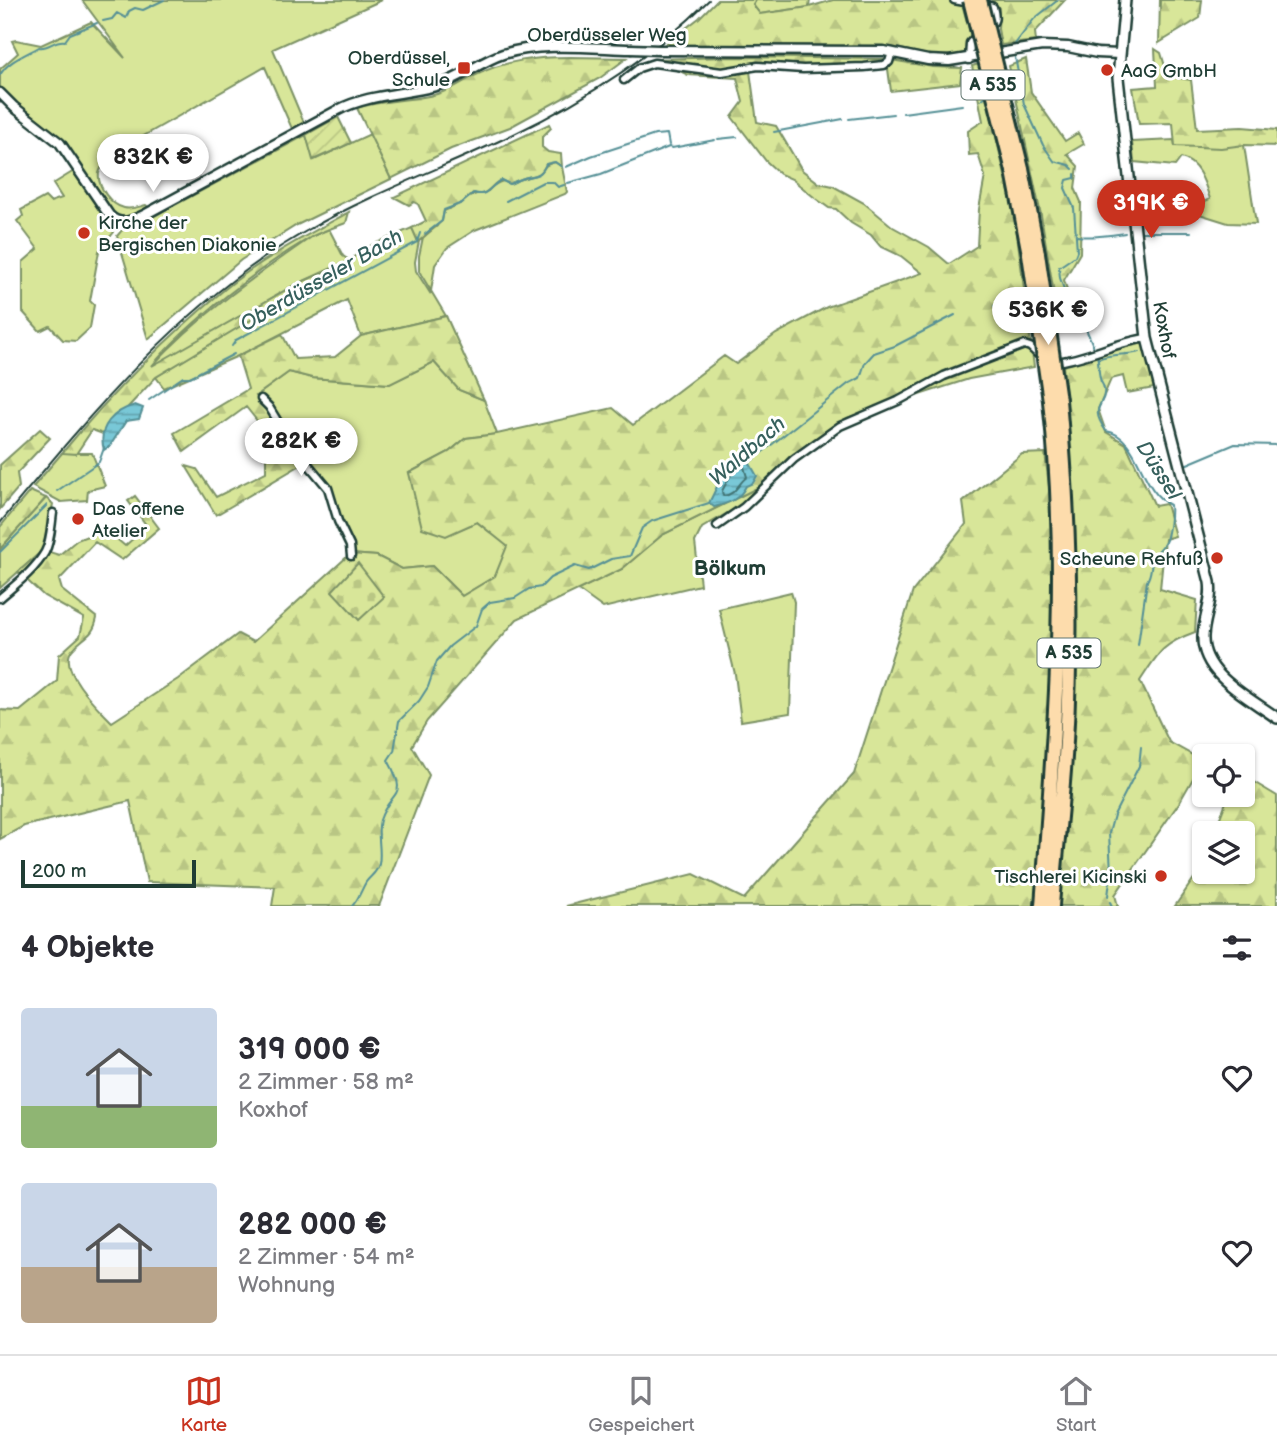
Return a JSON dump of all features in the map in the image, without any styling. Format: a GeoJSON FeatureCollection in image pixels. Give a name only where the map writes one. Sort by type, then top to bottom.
{"type":"FeatureCollection","features":[{"type":"Feature","properties":{"kind":"highway","name":"A 535"},"geometry":{"type":"LineString","coordinates":[[970,0],[1018,170]]}},
{"type":"Feature","properties":{"kind":"highway","name":"A 535"},"geometry":{"type":"LineString","coordinates":[[980,0],[1034,253],[1068,525],[1069,661],[1066,741],[1052,906]]}},
{"type":"Feature","properties":{"kind":"highway","name":"A 535"},"geometry":{"type":"LineString","coordinates":[[1042,906],[1055,740],[1060,584],[1054,400]]}},
{"type":"Feature","properties":{"kind":"main road","name":"Koxhof"},"geometry":{"type":"LineString","coordinates":[[1125,0],[1118,78],[1147,338],[1210,582],[1211,599],[1203,636],[1208,658],[1222,677],[1277,718]]}},
{"type":"Feature","properties":{"kind":"street"},"geometry":{"type":"LineString","coordinates":[[954,0],[987,4],[993,8],[996,17],[994,24],[973,38],[969,60]]}},
{"type":"Feature","properties":{"kind":"street","name":"Oberdüsseler Weg"},"geometry":{"type":"LineString","coordinates":[[0,93],[60,143],[118,225],[146,214],[360,100],[438,86],[492,58],[520,50],[892,52],[928,60],[969,60],[1042,47],[1068,47],[1119,54]]}},
{"type":"Feature","properties":{"kind":"street","name":"Oberdüsseler Weg"},"geometry":{"type":"LineString","coordinates":[[624,80],[639,68],[654,63],[722,72],[758,66],[803,69],[864,67],[884,65],[889,62],[892,52]]}},
{"type":"Feature","properties":{"kind":"street"},"geometry":{"type":"LineString","coordinates":[[717,526],[744,508],[794,459],[833,430],[898,401],[944,376],[1026,345],[1041,359],[1049,362],[1075,359],[1135,339],[1147,338]]}},
{"type":"Feature","properties":{"kind":"street"},"geometry":{"type":"LineString","coordinates":[[261,399],[269,407],[292,445],[328,488],[338,521],[350,546],[351,556]]}},
{"type":"Feature","properties":{"kind":"street"},"geometry":{"type":"LineString","coordinates":[[0,597],[38,562],[48,543],[53,513]]}},
{"type":"Feature","properties":{"kind":"green space"},"geometry":{"type":"Polygon","coordinates":[[[82,0],[382,0],[273,49],[305,125],[293,131],[265,67],[112,154],[99,173],[100,184],[106,195],[124,208],[148,207],[128,219],[114,216],[67,148],[9,99],[0,88],[0,69],[18,53],[12,41],[41,45],[91,22],[125,58],[82,0]]]}},
{"type":"Feature","properties":{"kind":"green space"},"geometry":{"type":"Polygon","coordinates":[[[717,0],[756,0],[753,5],[760,14],[809,7],[833,0],[951,0],[955,3],[961,0],[976,55],[932,56],[892,47],[867,46],[664,45],[717,0]]]}},
{"type":"Feature","properties":{"kind":"green space"},"geometry":{"type":"Polygon","coordinates":[[[756,0],[810,0],[809,7],[760,14],[753,5],[756,0]]]}},
{"type":"Feature","properties":{"kind":"green space"},"geometry":{"type":"Polygon","coordinates":[[[992,0],[1065,0],[1035,32],[1036,41],[1001,45],[998,29],[999,8],[992,0]]]}},
{"type":"Feature","properties":{"kind":"green space"},"geometry":{"type":"Polygon","coordinates":[[[1160,0],[1202,0],[1200,18],[1159,43],[1160,0]]]}},
{"type":"Feature","properties":{"kind":"green space"},"geometry":{"type":"Polygon","coordinates":[[[1155,49],[1161,53],[1168,76],[1191,80],[1197,129],[1242,127],[1277,130],[1277,146],[1175,146],[1173,123],[1139,124],[1133,88],[1157,86],[1155,49]]]}},
{"type":"Feature","properties":{"kind":"green space"},"geometry":{"type":"Polygon","coordinates":[[[570,57],[627,58],[600,78],[510,127],[451,149],[391,179],[357,108],[437,94],[476,75],[510,63],[570,57]]]}},
{"type":"Feature","properties":{"kind":"green space"},"geometry":{"type":"Polygon","coordinates":[[[655,59],[885,59],[933,67],[962,68],[960,83],[891,91],[888,69],[749,64],[757,122],[776,126],[802,170],[819,183],[833,186],[864,203],[893,227],[929,247],[949,264],[977,246],[979,209],[985,176],[978,154],[969,155],[968,131],[983,121],[972,66],[979,64],[1015,218],[1034,367],[969,379],[847,418],[789,457],[763,485],[662,535],[622,569],[517,619],[427,721],[412,746],[429,775],[379,906],[272,906],[275,887],[147,882],[130,801],[24,826],[0,839],[0,710],[20,711],[57,681],[59,655],[80,636],[84,618],[44,596],[18,572],[43,550],[59,555],[77,540],[105,529],[125,546],[147,526],[128,501],[135,496],[159,528],[122,560],[95,542],[59,580],[62,590],[97,618],[90,633],[72,650],[70,667],[82,688],[112,722],[178,679],[238,634],[253,642],[350,554],[377,556],[402,569],[432,566],[462,596],[495,576],[507,546],[477,522],[446,536],[422,528],[409,473],[449,452],[466,438],[497,434],[613,408],[633,425],[724,356],[736,364],[776,334],[827,307],[922,273],[901,256],[880,246],[871,235],[851,223],[836,209],[829,208],[792,179],[780,174],[766,161],[732,117],[743,102],[737,78],[688,75],[655,59]]]}},
{"type":"Feature","properties":{"kind":"green space"},"geometry":{"type":"Polygon","coordinates":[[[1026,59],[1031,92],[1065,141],[1078,133],[1084,144],[1067,154],[1078,166],[1075,188],[1081,202],[1080,253],[1064,280],[1078,324],[1060,330],[1041,215],[1009,66],[1026,59]]]}},
{"type":"Feature","properties":{"kind":"green space"},"geometry":{"type":"Polygon","coordinates":[[[338,117],[351,143],[313,160],[306,135],[338,117]]]}},
{"type":"Feature","properties":{"kind":"green space"},"geometry":{"type":"Polygon","coordinates":[[[549,124],[551,128],[542,137],[542,147],[548,152],[561,154],[562,167],[555,162],[546,164],[536,175],[509,184],[501,180],[482,194],[473,193],[462,203],[444,211],[442,221],[418,242],[412,228],[426,221],[418,204],[414,202],[409,205],[394,197],[549,124]]]}},
{"type":"Feature","properties":{"kind":"green space"},"geometry":{"type":"Polygon","coordinates":[[[370,134],[391,179],[297,225],[241,260],[148,339],[117,236],[122,230],[141,223],[306,135],[314,160],[370,134]]]}},
{"type":"Feature","properties":{"kind":"green space"},"geometry":{"type":"Polygon","coordinates":[[[1174,140],[1175,146],[1244,145],[1256,224],[1228,223],[1193,212],[1194,206],[1210,199],[1200,174],[1187,160],[1181,158],[1175,166],[1134,162],[1132,142],[1174,140]]]}},
{"type":"Feature","properties":{"kind":"green space"},"geometry":{"type":"Polygon","coordinates":[[[555,162],[562,167],[567,192],[565,194],[475,230],[447,248],[435,265],[431,291],[419,271],[419,256],[423,237],[437,226],[444,210],[475,194],[488,191],[503,181],[530,176],[551,163],[555,162]]]}},
{"type":"Feature","properties":{"kind":"green space"},"geometry":{"type":"Polygon","coordinates":[[[74,171],[104,218],[111,222],[114,232],[99,251],[90,301],[94,305],[90,328],[76,341],[63,340],[50,326],[40,331],[23,312],[23,262],[38,249],[17,221],[23,216],[21,210],[45,197],[50,202],[62,198],[53,184],[74,171]]]}},
{"type":"Feature","properties":{"kind":"green space"},"geometry":{"type":"Polygon","coordinates":[[[349,212],[346,223],[311,237],[271,263],[205,313],[152,366],[293,286],[349,261],[156,377],[103,434],[92,430],[76,454],[62,453],[140,367],[225,289],[270,257],[349,212]]]}},
{"type":"Feature","properties":{"kind":"green space"},"geometry":{"type":"Polygon","coordinates":[[[412,228],[419,241],[416,271],[430,293],[431,291],[446,316],[361,336],[347,300],[238,356],[164,388],[156,377],[341,264],[293,286],[150,368],[188,331],[228,298],[313,236],[329,229],[343,256],[349,260],[372,245],[412,228]]]}},
{"type":"Feature","properties":{"kind":"green space"},"geometry":{"type":"Polygon","coordinates":[[[446,316],[484,400],[459,390],[434,362],[390,384],[312,378],[289,372],[256,396],[304,463],[216,515],[186,466],[197,469],[216,497],[266,472],[266,432],[246,407],[184,452],[174,433],[248,389],[238,356],[282,334],[295,359],[335,357],[361,336],[446,316]]]}},
{"type":"Feature","properties":{"kind":"green space"},"geometry":{"type":"Polygon","coordinates":[[[1144,343],[1154,388],[1127,393],[1123,376],[1111,379],[1098,409],[1106,432],[1126,444],[1155,506],[1166,504],[1175,536],[1165,539],[1160,589],[1197,600],[1195,632],[1162,650],[1140,681],[1169,742],[1192,755],[1192,780],[1115,895],[1118,906],[1059,906],[1073,523],[1063,366],[1100,353],[1144,343]]]}},
{"type":"Feature","properties":{"kind":"green space"},"geometry":{"type":"Polygon","coordinates":[[[434,362],[459,390],[484,400],[497,434],[466,438],[449,452],[409,473],[446,535],[477,522],[508,546],[496,576],[462,596],[432,566],[402,569],[377,556],[350,554],[329,494],[256,396],[289,372],[312,378],[389,384],[434,362]]]}},
{"type":"Feature","properties":{"kind":"green space"},"geometry":{"type":"Polygon","coordinates":[[[40,429],[50,438],[17,473],[19,487],[0,509],[0,465],[40,429]]]}},
{"type":"Feature","properties":{"kind":"green space"},"geometry":{"type":"Polygon","coordinates":[[[62,453],[92,453],[105,486],[88,490],[87,500],[61,502],[33,487],[62,453]]]}},
{"type":"Feature","properties":{"kind":"green space"},"geometry":{"type":"Polygon","coordinates":[[[1045,453],[1053,527],[1055,622],[1037,906],[566,906],[694,874],[744,899],[854,774],[913,591],[966,524],[963,502],[1022,454],[1045,453]]]}},
{"type":"Feature","properties":{"kind":"green space"},"geometry":{"type":"Polygon","coordinates":[[[763,485],[765,491],[702,528],[695,542],[700,585],[603,608],[578,590],[622,569],[662,535],[763,485]]]}},
{"type":"Feature","properties":{"kind":"green space"},"geometry":{"type":"Polygon","coordinates":[[[30,491],[46,498],[0,549],[0,527],[30,491]]]}},
{"type":"Feature","properties":{"kind":"green space"},"geometry":{"type":"Polygon","coordinates":[[[46,498],[53,504],[43,550],[0,588],[0,549],[46,498]]]}},
{"type":"Feature","properties":{"kind":"green space"},"geometry":{"type":"Polygon","coordinates":[[[358,563],[384,597],[359,620],[332,591],[358,563]]]}},
{"type":"Feature","properties":{"kind":"green space"},"geometry":{"type":"Polygon","coordinates":[[[791,592],[794,602],[790,713],[741,721],[735,674],[719,609],[791,592]]]}},
{"type":"Feature","properties":{"kind":"green space"},"geometry":{"type":"Polygon","coordinates":[[[1255,783],[1277,796],[1277,906],[1175,906],[1192,881],[1192,884],[1255,884],[1255,821],[1219,821],[1224,807],[1255,807],[1255,783]]]}},
{"type":"Feature","properties":{"kind":"water"},"geometry":{"type":"Polygon","coordinates":[[[135,405],[143,408],[139,419],[126,421],[110,446],[104,450],[103,434],[109,421],[120,411],[135,405]]]}},
{"type":"Feature","properties":{"kind":"water"},"geometry":{"type":"Polygon","coordinates":[[[739,454],[749,462],[757,476],[737,498],[714,507],[709,503],[724,472],[739,454]]]}},
{"type":"Feature","properties":{"kind":"waterway"},"geometry":{"type":"LineString","coordinates":[[103,21],[112,19],[117,13],[126,18],[129,11],[135,8],[143,10],[164,0]]}},
{"type":"Feature","properties":{"kind":"waterway","name":"Düssel"},"geometry":{"type":"LineString","coordinates":[[1015,44],[1034,19],[1058,0]]}},
{"type":"Feature","properties":{"kind":"waterway"},"geometry":{"type":"LineString","coordinates":[[0,75],[8,66],[39,47],[65,41],[70,34],[97,23]]}},
{"type":"Feature","properties":{"kind":"waterway","name":"Düssel"},"geometry":{"type":"LineString","coordinates":[[1015,57],[1024,104],[1043,145],[1054,161],[1069,165],[1073,169]]}},
{"type":"Feature","properties":{"kind":"waterway","name":"Oberdüsseler Bach"},"geometry":{"type":"LineString","coordinates":[[1006,86],[1019,78]]}},
{"type":"Feature","properties":{"kind":"waterway","name":"Oberdüsseler Bach"},"geometry":{"type":"LineString","coordinates":[[981,100],[988,94]]}},
{"type":"Feature","properties":{"kind":"waterway","name":"Oberdüsseler Bach"},"geometry":{"type":"LineString","coordinates":[[903,113],[962,105]]}},
{"type":"Feature","properties":{"kind":"waterway","name":"Oberdüsseler Bach"},"geometry":{"type":"LineString","coordinates":[[849,119],[893,114]]}},
{"type":"Feature","properties":{"kind":"waterway","name":"Oberdüsseler Bach"},"geometry":{"type":"LineString","coordinates":[[774,132],[843,119]]}},
{"type":"Feature","properties":{"kind":"waterway","name":"Oberdüsseler Bach"},"geometry":{"type":"LineString","coordinates":[[566,167],[655,135],[667,134],[669,145]]}},
{"type":"Feature","properties":{"kind":"waterway","name":"Oberdüsseler Bach"},"geometry":{"type":"LineString","coordinates":[[718,139],[737,137]]}},
{"type":"Feature","properties":{"kind":"waterway"},"geometry":{"type":"LineString","coordinates":[[568,183],[601,174],[669,147],[715,140]]}},
{"type":"Feature","properties":{"kind":"waterway","name":"Oberdüsseler Bach"},"geometry":{"type":"LineString","coordinates":[[425,234],[442,221],[444,210],[462,203],[474,193],[482,194],[501,180],[509,184],[536,175],[546,164],[555,162],[562,167]]}},
{"type":"Feature","properties":{"kind":"waterway","name":"Düssel"},"geometry":{"type":"LineString","coordinates":[[1075,174],[1075,178],[1067,180],[1065,188],[1074,208],[1077,251],[1075,256],[1059,267],[1060,278],[1075,321],[1086,329],[1095,350]]}},
{"type":"Feature","properties":{"kind":"waterway"},"geometry":{"type":"LineString","coordinates":[[506,201],[543,182],[553,182],[558,187],[564,185]]}},
{"type":"Feature","properties":{"kind":"waterway"},"geometry":{"type":"LineString","coordinates":[[1139,232],[1191,232]]}},
{"type":"Feature","properties":{"kind":"waterway","name":"Oberdüsseler Bach"},"geometry":{"type":"LineString","coordinates":[[232,346],[236,340],[417,242],[420,233]]}},
{"type":"Feature","properties":{"kind":"waterway"},"geometry":{"type":"LineString","coordinates":[[1077,236],[1125,233]]}},
{"type":"Feature","properties":{"kind":"waterway","name":"Waldbach"},"geometry":{"type":"LineString","coordinates":[[1049,297],[1060,296],[1065,291]]}},
{"type":"Feature","properties":{"kind":"waterway","name":"Waldbach"},"geometry":{"type":"LineString","coordinates":[[994,306],[1005,300],[1030,299]]}},
{"type":"Feature","properties":{"kind":"waterway","name":"Waldbach"},"geometry":{"type":"LineString","coordinates":[[750,462],[848,384],[860,378],[865,363],[874,353],[895,346],[955,315]]}},
{"type":"Feature","properties":{"kind":"waterway"},"geometry":{"type":"LineString","coordinates":[[1155,348],[1185,465],[1235,444],[1277,445]]}},
{"type":"Feature","properties":{"kind":"waterway"},"geometry":{"type":"LineString","coordinates":[[1098,359],[1140,352]]}},
{"type":"Feature","properties":{"kind":"waterway","name":"Oberdüsseler Bach"},"geometry":{"type":"LineString","coordinates":[[149,400],[183,377],[190,377],[234,354]]}},
{"type":"Feature","properties":{"kind":"waterway","name":"Düssel"},"geometry":{"type":"LineString","coordinates":[[1097,355],[1100,380],[1104,389],[1098,416],[1106,431],[1117,435],[1126,443],[1152,488],[1170,505],[1166,540],[1153,559],[1147,581],[1138,645]]}},
{"type":"Feature","properties":{"kind":"waterway","name":"Oberdüsseler Bach"},"geometry":{"type":"LineString","coordinates":[[57,491],[99,462],[104,448]]}},
{"type":"Feature","properties":{"kind":"waterway","name":"Waldbach"},"geometry":{"type":"LineString","coordinates":[[352,906],[379,864],[380,820],[398,788],[388,760],[394,751],[399,721],[419,701],[428,687],[437,661],[450,646],[476,626],[482,609],[490,602],[515,598],[529,589],[541,587],[550,578],[575,566],[589,570],[611,559],[630,556],[642,528],[652,521],[709,503]]}},
{"type":"Feature","properties":{"kind":"waterway","name":"Oberdüsseler Bach"},"geometry":{"type":"LineString","coordinates":[[0,552],[47,505]]}},
{"type":"Feature","properties":{"kind":"waterway","name":"Düssel"},"geometry":{"type":"LineString","coordinates":[[1108,896],[1111,873],[1109,833],[1114,815],[1139,766],[1141,747]]}},
{"type":"Feature","properties":{"kind":"waterway","name":"Düssel"},"geometry":{"type":"LineString","coordinates":[[1110,902],[1112,906]]}},
{"type":"Feature","properties":{"kind":"railway"},"geometry":{"type":"LineString","coordinates":[[0,523],[104,401],[141,362],[220,290],[263,258],[333,216],[567,107],[665,40],[709,0]]}},
{"type":"Feature","properties":{"kind":"place","name":"Oberdüssel, Schule"},"geometry":{"type":"Point","coordinates":[464,68]}},
{"type":"Feature","properties":{"kind":"place","name":"AaG GmbH"},"geometry":{"type":"Point","coordinates":[1107,70]}},
{"type":"Feature","properties":{"kind":"place","name":"Kirche der Bergischen Diakonie"},"geometry":{"type":"Point","coordinates":[84,233]}},
{"type":"Feature","properties":{"kind":"place","name":"Das offene Atelier"},"geometry":{"type":"Point","coordinates":[78,519]}},
{"type":"Feature","properties":{"kind":"place","name":"Scheune Rehfuß"},"geometry":{"type":"Point","coordinates":[1217,558]}},
{"type":"Feature","properties":{"kind":"place","name":"Tischlerei Kicinski"},"geometry":{"type":"Point","coordinates":[1161,876]}},
{"type":"Feature","properties":{"kind":"district","name":"Bölkum"},"geometry":{"type":"Point","coordinates":[730,568]}}]}
